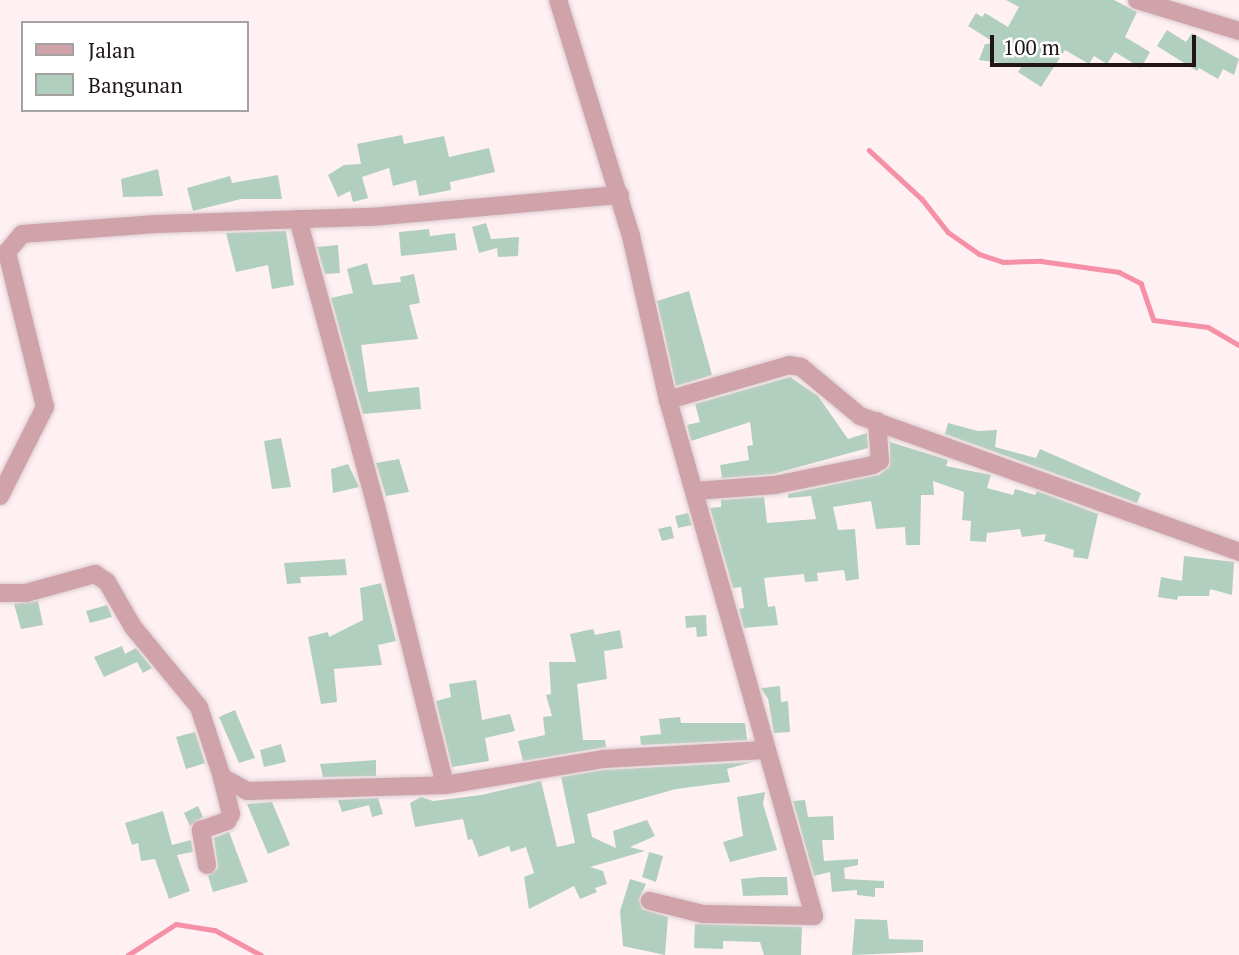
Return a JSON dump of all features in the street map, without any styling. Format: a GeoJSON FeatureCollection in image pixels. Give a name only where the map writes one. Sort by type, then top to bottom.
{"type":"FeatureCollection","features":[{"type":"Feature","properties":{"kind":"street"},"geometry":{"type":"LineString","coordinates":[[558,0],[620,195],[668,400],[764,750],[775,772],[814,916],[703,914],[650,901]]}},
{"type":"Feature","properties":{"kind":"street"},"geometry":{"type":"LineString","coordinates":[[1138,0],[1239,32]]}},
{"type":"Feature","properties":{"kind":"street"},"geometry":{"type":"LineString","coordinates":[[0,496],[45,407],[7,252],[12,240],[22,234],[156,224],[494,209],[620,195]]}},
{"type":"Feature","properties":{"kind":"street"},"geometry":{"type":"LineString","coordinates":[[298,219],[376,506],[444,785]]}},
{"type":"Feature","properties":{"kind":"street"},"geometry":{"type":"LineString","coordinates":[[668,400],[789,365],[802,367],[860,416],[1182,536],[1239,552]]}},
{"type":"Feature","properties":{"kind":"street"},"geometry":{"type":"LineString","coordinates":[[695,491],[775,485],[873,465],[880,461],[877,421]]}},
{"type":"Feature","properties":{"kind":"street"},"geometry":{"type":"LineString","coordinates":[[0,593],[26,593],[94,574],[107,582],[133,627],[199,707],[231,814],[227,821],[201,830],[207,864]]}},
{"type":"Feature","properties":{"kind":"street"},"geometry":{"type":"LineString","coordinates":[[222,777],[247,790],[444,785],[603,759],[764,750]]}},
{"type":"Feature","properties":{"kind":"building"},"geometry":{"type":"Polygon","coordinates":[[[1006,0],[1114,0],[1137,12],[1125,37],[1150,52],[1141,68],[1115,52],[1107,64],[1094,56],[1089,64],[1065,50],[1041,87],[1018,72],[1022,66],[979,60],[985,44],[995,43],[968,26],[976,13],[982,17],[985,13],[1008,27],[1019,7],[1006,0]]]}},
{"type":"Feature","properties":{"kind":"building"},"geometry":{"type":"Polygon","coordinates":[[[1167,30],[1186,42],[1192,33],[1239,59],[1234,75],[1223,69],[1218,79],[1199,68],[1197,71],[1157,46],[1167,30]]]}},
{"type":"Feature","properties":{"kind":"building"},"geometry":{"type":"Polygon","coordinates":[[[402,135],[404,144],[444,136],[449,157],[489,148],[495,172],[450,182],[451,190],[419,196],[416,180],[393,186],[389,168],[362,177],[368,198],[353,202],[350,191],[338,197],[328,175],[344,165],[361,164],[357,144],[402,135]]]}},
{"type":"Feature","properties":{"kind":"building"},"geometry":{"type":"Polygon","coordinates":[[[158,169],[163,196],[123,197],[121,179],[158,169]]]}},
{"type":"Feature","properties":{"kind":"building"},"geometry":{"type":"Polygon","coordinates":[[[278,175],[282,199],[241,199],[193,211],[187,188],[230,176],[232,183],[278,175]]]}},
{"type":"Feature","properties":{"kind":"building"},"geometry":{"type":"Polygon","coordinates":[[[486,223],[491,239],[519,237],[518,256],[498,257],[497,248],[479,253],[472,227],[486,223]]]}},
{"type":"Feature","properties":{"kind":"building"},"geometry":{"type":"Polygon","coordinates":[[[429,229],[430,236],[455,233],[457,250],[401,256],[399,232],[429,229]]]}},
{"type":"Feature","properties":{"kind":"building"},"geometry":{"type":"Polygon","coordinates":[[[286,231],[294,285],[272,289],[268,265],[236,272],[226,233],[286,231]]]}},
{"type":"Feature","properties":{"kind":"building"},"geometry":{"type":"Polygon","coordinates":[[[338,245],[340,273],[325,274],[317,247],[338,245]]]}},
{"type":"Feature","properties":{"kind":"building"},"geometry":{"type":"Polygon","coordinates":[[[367,263],[373,285],[401,282],[400,277],[414,274],[420,303],[409,305],[418,339],[361,345],[368,392],[419,387],[421,409],[363,414],[331,298],[353,293],[347,269],[367,263]]]}},
{"type":"Feature","properties":{"kind":"building"},"geometry":{"type":"Polygon","coordinates":[[[689,291],[712,375],[676,386],[657,301],[689,291]]]}},
{"type":"Feature","properties":{"kind":"building"},"geometry":{"type":"Polygon","coordinates":[[[790,377],[818,396],[848,439],[867,433],[868,448],[773,474],[722,478],[720,465],[749,460],[747,446],[753,445],[750,422],[691,441],[687,425],[700,422],[695,404],[790,377]]]}},
{"type":"Feature","properties":{"kind":"building"},"geometry":{"type":"Polygon","coordinates":[[[948,423],[978,431],[997,430],[995,447],[1036,458],[1040,449],[1141,493],[1137,503],[945,434],[948,423]]]}},
{"type":"Feature","properties":{"kind":"building"},"geometry":{"type":"Polygon","coordinates":[[[281,438],[291,487],[272,489],[264,441],[281,438]]]}},
{"type":"Feature","properties":{"kind":"building"},"geometry":{"type":"Polygon","coordinates":[[[890,442],[948,460],[946,466],[991,475],[987,488],[1013,495],[1015,489],[1035,495],[1037,491],[1098,514],[1088,559],[1073,557],[1074,550],[1044,541],[1046,534],[1022,537],[1020,529],[987,533],[986,542],[970,541],[971,521],[962,520],[964,492],[933,481],[934,495],[921,495],[920,545],[906,545],[905,527],[876,529],[871,501],[833,507],[838,530],[855,529],[859,579],[846,581],[844,570],[817,573],[818,581],[805,582],[804,574],[764,578],[768,607],[775,606],[778,625],[744,628],[739,609],[744,608],[741,587],[733,588],[710,508],[721,507],[721,500],[764,497],[767,523],[816,519],[811,496],[788,498],[788,494],[879,475],[890,466],[890,442]]]}},
{"type":"Feature","properties":{"kind":"building"},"geometry":{"type":"Polygon","coordinates":[[[399,459],[409,492],[386,496],[376,463],[399,459]]]}},
{"type":"Feature","properties":{"kind":"building"},"geometry":{"type":"Polygon","coordinates":[[[348,464],[359,487],[333,493],[331,469],[348,464]]]}},
{"type":"Feature","properties":{"kind":"building"},"geometry":{"type":"Polygon","coordinates":[[[688,513],[692,525],[678,528],[675,516],[688,513]]]}},
{"type":"Feature","properties":{"kind":"building"},"geometry":{"type":"Polygon","coordinates":[[[671,526],[674,538],[662,541],[658,529],[671,526]]]}},
{"type":"Feature","properties":{"kind":"building"},"geometry":{"type":"Polygon","coordinates":[[[1184,556],[1234,562],[1232,595],[1210,589],[1209,596],[1178,596],[1177,600],[1158,597],[1161,577],[1182,581],[1184,556]]]}},
{"type":"Feature","properties":{"kind":"building"},"geometry":{"type":"Polygon","coordinates":[[[345,559],[347,575],[300,577],[301,583],[287,584],[284,563],[345,559]]]}},
{"type":"Feature","properties":{"kind":"building"},"geometry":{"type":"Polygon","coordinates":[[[381,583],[396,641],[378,645],[382,665],[334,669],[337,702],[321,704],[308,637],[328,632],[329,637],[363,620],[360,588],[381,583]]]}},
{"type":"Feature","properties":{"kind":"building"},"geometry":{"type":"Polygon","coordinates":[[[38,601],[43,625],[21,629],[14,604],[38,601]]]}},
{"type":"Feature","properties":{"kind":"building"},"geometry":{"type":"Polygon","coordinates":[[[107,605],[112,617],[90,623],[86,611],[107,605]]]}},
{"type":"Feature","properties":{"kind":"building"},"geometry":{"type":"Polygon","coordinates":[[[706,615],[707,636],[697,637],[696,627],[686,628],[685,616],[706,615]]]}},
{"type":"Feature","properties":{"kind":"building"},"geometry":{"type":"Polygon","coordinates":[[[593,629],[595,635],[620,630],[623,648],[604,651],[607,679],[577,684],[583,740],[605,740],[606,747],[523,761],[518,741],[545,735],[543,717],[552,716],[546,695],[551,694],[549,662],[576,662],[570,634],[593,629]]]}},
{"type":"Feature","properties":{"kind":"building"},"geometry":{"type":"Polygon","coordinates":[[[122,646],[125,654],[136,648],[152,668],[143,673],[137,662],[104,677],[94,657],[122,646]]]}},
{"type":"Feature","properties":{"kind":"building"},"geometry":{"type":"Polygon","coordinates":[[[476,680],[482,720],[510,714],[515,731],[485,738],[489,761],[452,767],[436,701],[451,697],[449,684],[476,680]]]}},
{"type":"Feature","properties":{"kind":"building"},"geometry":{"type":"Polygon","coordinates":[[[780,686],[781,702],[788,701],[790,732],[774,733],[768,699],[761,688],[780,686]]]}},
{"type":"Feature","properties":{"kind":"building"},"geometry":{"type":"Polygon","coordinates":[[[235,710],[255,758],[239,763],[219,717],[235,710]]]}},
{"type":"Feature","properties":{"kind":"building"},"geometry":{"type":"Polygon","coordinates":[[[680,717],[681,723],[745,723],[747,740],[641,745],[640,736],[661,734],[659,719],[680,717]]]}},
{"type":"Feature","properties":{"kind":"building"},"geometry":{"type":"Polygon","coordinates":[[[195,732],[205,763],[186,769],[176,737],[195,732]]]}},
{"type":"Feature","properties":{"kind":"building"},"geometry":{"type":"Polygon","coordinates":[[[281,744],[286,762],[264,767],[260,750],[281,744]]]}},
{"type":"Feature","properties":{"kind":"building"},"geometry":{"type":"Polygon","coordinates":[[[376,760],[376,776],[323,777],[320,764],[376,760]]]}},
{"type":"Feature","properties":{"kind":"building"},"geometry":{"type":"Polygon","coordinates":[[[752,762],[727,769],[730,782],[676,789],[587,814],[592,837],[616,848],[613,831],[647,820],[655,836],[630,847],[645,851],[590,867],[603,871],[607,884],[595,888],[597,892],[580,899],[574,886],[529,909],[524,877],[534,873],[526,847],[511,852],[509,846],[479,857],[472,839],[468,840],[463,819],[415,827],[410,803],[421,797],[433,801],[481,795],[541,781],[557,847],[575,843],[561,777],[604,770],[752,762]]]}},
{"type":"Feature","properties":{"kind":"building"},"geometry":{"type":"Polygon","coordinates":[[[765,792],[763,804],[777,850],[730,862],[723,842],[743,836],[737,797],[765,792]]]}},
{"type":"Feature","properties":{"kind":"building"},"geometry":{"type":"Polygon","coordinates":[[[378,798],[383,814],[372,817],[369,805],[342,812],[338,800],[378,798]]]}},
{"type":"Feature","properties":{"kind":"building"},"geometry":{"type":"Polygon","coordinates":[[[805,800],[808,817],[833,816],[834,840],[822,840],[824,861],[858,859],[858,865],[844,868],[845,879],[884,881],[884,888],[875,888],[875,897],[857,895],[857,890],[832,892],[830,872],[814,876],[793,801],[805,800]]]}},
{"type":"Feature","properties":{"kind":"building"},"geometry":{"type":"Polygon","coordinates":[[[272,802],[290,845],[268,854],[247,804],[272,802]]]}},
{"type":"Feature","properties":{"kind":"building"},"geometry":{"type":"Polygon","coordinates":[[[198,806],[203,817],[190,826],[184,813],[198,806]]]}},
{"type":"Feature","properties":{"kind":"building"},"geometry":{"type":"Polygon","coordinates":[[[163,811],[172,845],[191,840],[193,852],[177,855],[190,891],[169,899],[155,859],[141,861],[138,843],[132,845],[125,823],[163,811]]]}},
{"type":"Feature","properties":{"kind":"building"},"geometry":{"type":"Polygon","coordinates":[[[229,832],[248,882],[213,892],[208,876],[218,868],[214,838],[229,832]]]}},
{"type":"Feature","properties":{"kind":"building"},"geometry":{"type":"Polygon","coordinates":[[[649,852],[663,856],[656,882],[642,877],[649,852]]]}},
{"type":"Feature","properties":{"kind":"building"},"geometry":{"type":"Polygon","coordinates":[[[787,877],[788,895],[743,896],[741,879],[787,877]]]}},
{"type":"Feature","properties":{"kind":"building"},"geometry":{"type":"Polygon","coordinates":[[[630,879],[646,884],[639,899],[642,909],[668,917],[665,955],[623,946],[620,911],[630,879]]]}},
{"type":"Feature","properties":{"kind":"building"},"geometry":{"type":"Polygon","coordinates":[[[855,919],[887,920],[889,939],[923,940],[923,952],[852,955],[855,919]]]}},
{"type":"Feature","properties":{"kind":"building"},"geometry":{"type":"Polygon","coordinates":[[[695,924],[802,927],[801,955],[764,955],[760,942],[723,941],[723,949],[694,948],[695,924]]]}},
{"type":"Feature","properties":{"kind":"waterway"},"geometry":{"type":"LineString","coordinates":[[869,150],[922,199],[948,232],[979,254],[1003,262],[1041,261],[1119,272],[1141,283],[1154,320],[1208,327],[1239,345]]}},
{"type":"Feature","properties":{"kind":"waterway"},"geometry":{"type":"LineString","coordinates":[[128,955],[176,924],[215,930],[261,955]]}}]}
